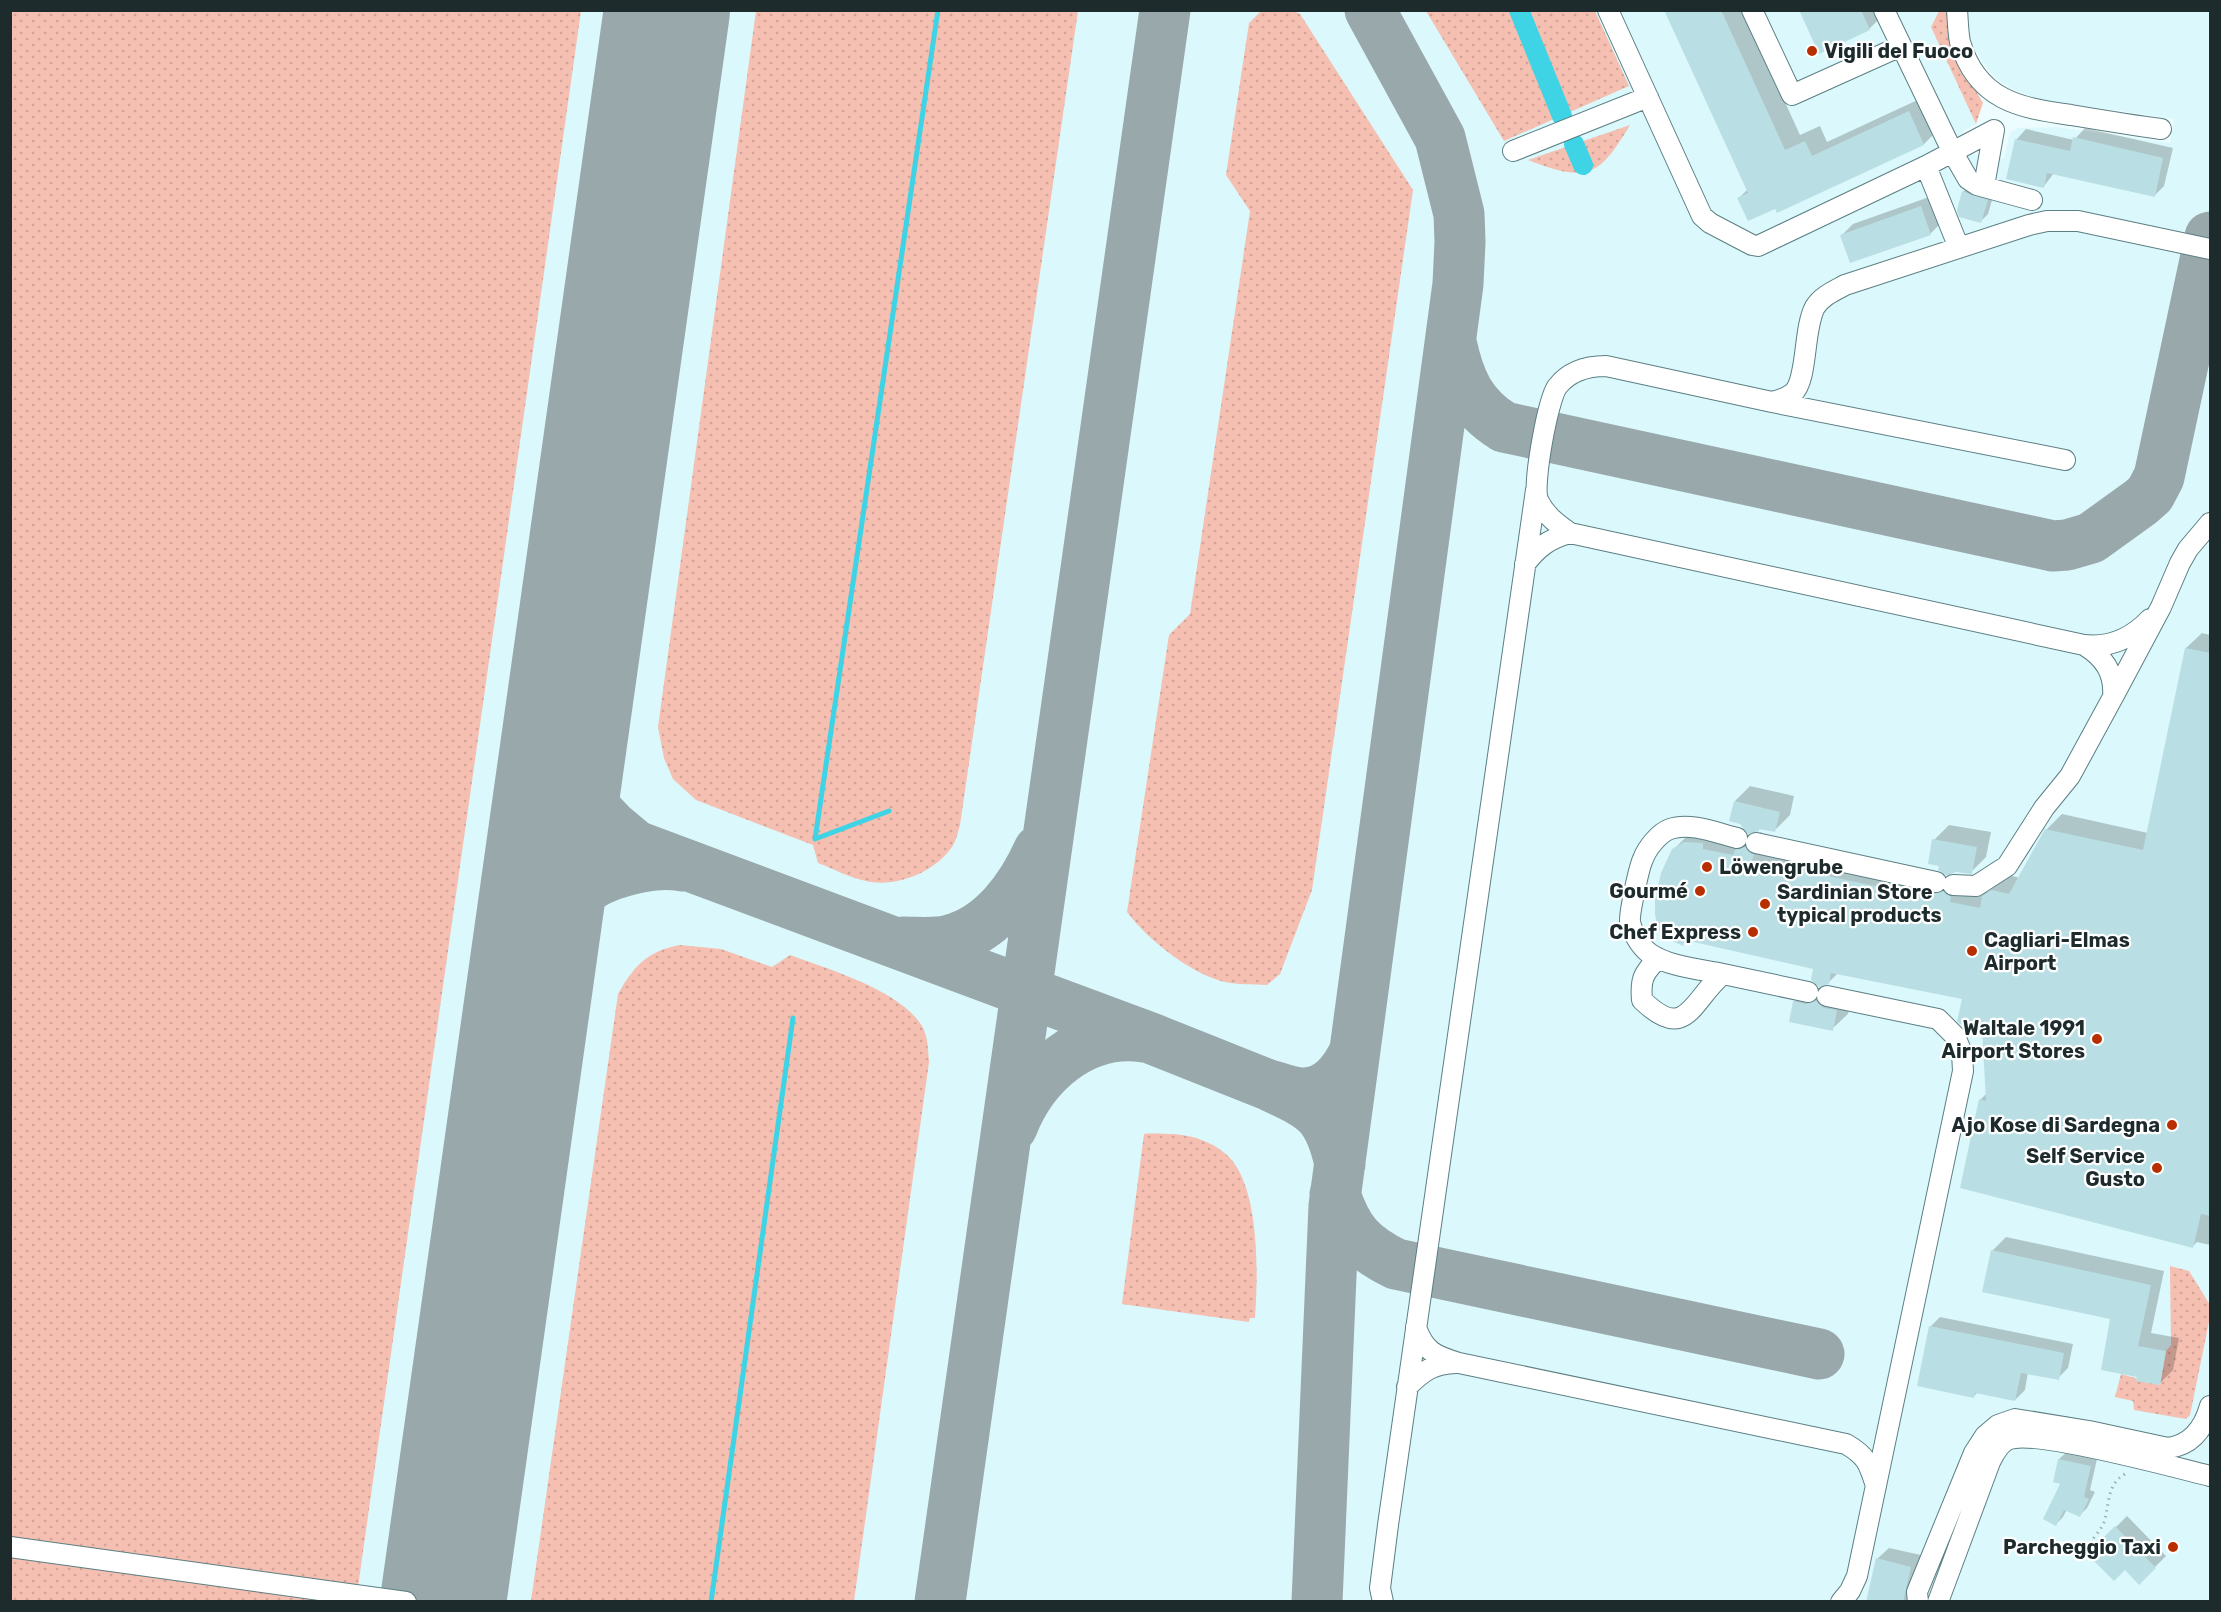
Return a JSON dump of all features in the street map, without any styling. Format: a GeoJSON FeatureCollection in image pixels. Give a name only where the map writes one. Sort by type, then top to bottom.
{"type":"FeatureCollection","features":[{"type":"Feature","properties":{"kind":"street"},"geometry":{"type":"LineString","coordinates":[[1608,10],[1702,216],[1710,224],[1752,245],[1758,246],[1953,153],[1994,130]]}},
{"type":"Feature","properties":{"kind":"street"},"geometry":{"type":"LineString","coordinates":[[1752,10],[1792,95],[1901,46]]}},
{"type":"Feature","properties":{"kind":"street"},"geometry":{"type":"LineString","coordinates":[[1884,10],[1953,153],[1968,179],[2032,200]]}},
{"type":"Feature","properties":{"kind":"street"},"geometry":{"type":"LineString","coordinates":[[1957,10],[1960,42],[1971,66],[1984,85],[2010,103],[2046,112],[2161,129]]}},
{"type":"Feature","properties":{"kind":"street"},"geometry":{"type":"LineString","coordinates":[[1513,151],[1648,98]]}},
{"type":"Feature","properties":{"kind":"street"},"geometry":{"type":"LineString","coordinates":[[1984,186],[1994,130],[2010,103]]}},
{"type":"Feature","properties":{"kind":"street"},"geometry":{"type":"LineString","coordinates":[[1926,166],[1959,248]]}},
{"type":"Feature","properties":{"kind":"street"},"geometry":{"type":"LineString","coordinates":[[1772,402],[1794,393],[1800,384],[1808,327],[1816,306],[1827,294],[1845,285],[2047,221],[2078,221],[2211,249]]}},
{"type":"Feature","properties":{"kind":"street"},"geometry":{"type":"LineString","coordinates":[[1383,1602],[1380,1587],[1407,1387],[1536,486],[1551,401],[1556,388],[1578,370],[1590,366],[1606,366],[1772,402],[2065,460]]}},
{"type":"Feature","properties":{"kind":"street"},"geometry":{"type":"LineString","coordinates":[[1800,384],[1803,393],[1818,411]]}},
{"type":"Feature","properties":{"kind":"street"},"geometry":{"type":"LineString","coordinates":[[1536,486],[1538,498],[1545,510],[1555,523],[1570,533],[2084,645],[2100,647],[2121,640],[2144,625],[2161,607]]}},
{"type":"Feature","properties":{"kind":"street"},"geometry":{"type":"LineString","coordinates":[[1841,1602],[1853,1586],[1857,1576],[1963,1071],[1962,1053],[1955,1036],[1938,1019],[1667,962],[1648,952],[1637,939],[1629,919],[1642,859],[1650,845],[1670,829],[1698,828],[1944,883],[1976,886],[2007,866],[2044,808],[2070,776],[2161,607],[2180,563],[2188,549],[2211,523]]}},
{"type":"Feature","properties":{"kind":"street"},"geometry":{"type":"LineString","coordinates":[[1525,564],[1536,549],[1547,541],[1570,533]]}},
{"type":"Feature","properties":{"kind":"street"},"geometry":{"type":"LineString","coordinates":[[2084,645],[2103,660],[2114,686],[2113,698]]}},
{"type":"Feature","properties":{"kind":"street"},"geometry":{"type":"LineString","coordinates":[[1658,958],[1644,972],[1641,986],[1642,1000],[1655,1013],[1674,1019],[1686,1016],[1713,982],[1723,974]]}},
{"type":"Feature","properties":{"kind":"street"},"geometry":{"type":"LineString","coordinates":[[1416,1327],[1421,1341],[1439,1358],[1846,1444],[1860,1452],[1868,1461],[1876,1487]]}},
{"type":"Feature","properties":{"kind":"street"},"geometry":{"type":"LineString","coordinates":[[1407,1387],[1427,1369],[1440,1364],[1459,1363]]}},
{"type":"Feature","properties":{"kind":"street"},"geometry":{"type":"LineString","coordinates":[[1918,1602],[1917,1592],[1974,1453],[1985,1436],[1998,1425],[2016,1419],[2090,1431],[2168,1448],[2178,1447],[2197,1434],[2211,1406]]}},
{"type":"Feature","properties":{"kind":"street"},"geometry":{"type":"LineString","coordinates":[[1846,1444],[1864,1442],[1874,1436],[1892,1414]]}},
{"type":"Feature","properties":{"kind":"street"},"geometry":{"type":"LineString","coordinates":[[1938,1602],[1990,1462],[1997,1449],[2007,1440],[2023,1437],[2086,1447],[2211,1476]]}},
{"type":"Feature","properties":{"kind":"street"},"geometry":{"type":"LineString","coordinates":[[10,1547],[405,1602]]}},
{"type":"Feature","properties":{"kind":"path"},"geometry":{"type":"LineString","coordinates":[[2090,1543],[2103,1523],[2108,1499],[2116,1479],[2126,1474]]}},
{"type":"Feature","properties":{"kind":"shaded area","name":"Cagliari-Elmas Airport"},"geometry":{"type":"Polygon","coordinates":[[[11,11],[1939,11],[1931,27],[1976,124],[1963,131],[1973,154],[2004,159],[2009,136],[2018,128],[2056,127],[2170,143],[2174,119],[2039,99],[2012,89],[1999,81],[1973,47],[1967,26],[1966,11],[2210,11],[2210,1601],[11,1602],[11,11]]]}},
{"type":"Feature","properties":{"kind":"shaded area"},"geometry":{"type":"Polygon","coordinates":[[[11,11],[581,11],[356,1601],[11,1602],[11,11]]]}},
{"type":"Feature","properties":{"kind":"shaded area"},"geometry":{"type":"Polygon","coordinates":[[[756,11],[1078,11],[960,825],[952,847],[936,864],[914,876],[890,882],[878,883],[848,876],[818,863],[813,845],[696,800],[673,779],[664,758],[658,727],[756,11]]]}},
{"type":"Feature","properties":{"kind":"shaded area"},"geometry":{"type":"Polygon","coordinates":[[[1261,11],[1294,11],[1300,14],[1413,190],[1312,890],[1280,974],[1267,985],[1225,982],[1198,972],[1146,934],[1127,912],[1169,635],[1190,614],[1250,211],[1226,175],[1249,23],[1261,11]]]}},
{"type":"Feature","properties":{"kind":"shaded area"},"geometry":{"type":"Polygon","coordinates":[[[1426,11],[1595,11],[1629,86],[1504,141],[1426,11]]]}},
{"type":"Feature","properties":{"kind":"shaded area"},"geometry":{"type":"Polygon","coordinates":[[[1939,11],[1950,11],[1963,69],[1983,103],[1976,124],[1931,27],[1939,11]]]}},
{"type":"Feature","properties":{"kind":"shaded area"},"geometry":{"type":"Polygon","coordinates":[[[1630,125],[1609,156],[1599,166],[1589,171],[1577,173],[1564,171],[1528,160],[1630,125]]]}},
{"type":"Feature","properties":{"kind":"shaded area"},"geometry":{"type":"Polygon","coordinates":[[[680,945],[721,949],[772,967],[790,955],[824,967],[881,991],[912,1013],[925,1034],[929,1062],[854,1601],[531,1601],[618,994],[630,975],[643,961],[659,951],[680,945]]]}},
{"type":"Feature","properties":{"kind":"shaded area"},"geometry":{"type":"Polygon","coordinates":[[[1144,1134],[1180,1135],[1203,1140],[1224,1152],[1240,1173],[1247,1191],[1255,1235],[1257,1280],[1255,1318],[1250,1318],[1249,1322],[1122,1304],[1144,1134]]]}},
{"type":"Feature","properties":{"kind":"shaded area"},"geometry":{"type":"Polygon","coordinates":[[[2170,1266],[2189,1271],[2210,1305],[2210,1317],[2190,1415],[2186,1419],[2134,1410],[2133,1401],[2115,1397],[2121,1374],[2160,1385],[2166,1351],[2171,1345],[2170,1266]]]}},
{"type":"Feature","properties":{"kind":"building"},"geometry":{"type":"Polygon","coordinates":[[[1664,10],[1721,10],[1785,150],[1805,141],[1812,156],[1909,111],[1924,145],[1777,213],[1775,209],[1748,221],[1737,198],[1748,193],[1664,10]]]}},
{"type":"Feature","properties":{"kind":"building"},"geometry":{"type":"Polygon","coordinates":[[[1799,10],[1861,10],[1870,30],[1819,54],[1799,10]]]}},
{"type":"Feature","properties":{"kind":"building"},"geometry":{"type":"Polygon","coordinates":[[[2073,137],[2163,158],[2155,197],[2047,173],[2044,188],[2006,179],[2015,139],[2070,151],[2073,137]]]}},
{"type":"Feature","properties":{"kind":"building"},"geometry":{"type":"Polygon","coordinates":[[[1962,191],[1988,200],[1981,223],[1959,217],[1957,210],[1962,191]]]}},
{"type":"Feature","properties":{"kind":"building"},"geometry":{"type":"Polygon","coordinates":[[[1921,206],[1931,235],[1850,263],[1840,235],[1921,206]]]}},
{"type":"Feature","properties":{"kind":"building","name":"Cagliari-Elmas Airport"},"geometry":{"type":"Polygon","coordinates":[[[2185,648],[2211,653],[2211,1216],[2201,1214],[2193,1248],[1960,1188],[1979,1099],[1986,1101],[1982,1028],[1960,1024],[1957,1021],[1962,999],[1831,973],[1829,984],[1819,987],[1811,980],[1813,969],[1685,940],[1683,946],[1662,936],[1655,914],[1655,900],[1661,873],[1672,849],[1684,842],[1703,843],[1703,849],[1733,855],[1735,850],[1745,847],[1754,855],[1752,860],[1932,898],[1933,894],[1943,891],[1951,897],[1950,902],[1980,908],[1982,896],[1992,890],[2009,894],[2045,829],[2143,850],[2185,648]]]}},
{"type":"Feature","properties":{"kind":"building"},"geometry":{"type":"Polygon","coordinates":[[[1734,801],[1780,812],[1775,832],[1759,829],[1759,831],[1748,834],[1740,824],[1729,821],[1734,801]]]}},
{"type":"Feature","properties":{"kind":"building"},"geometry":{"type":"Polygon","coordinates":[[[1932,839],[1977,847],[1972,874],[1956,872],[1946,876],[1938,870],[1939,866],[1928,864],[1932,839]]]}},
{"type":"Feature","properties":{"kind":"building"},"geometry":{"type":"Polygon","coordinates":[[[1793,1001],[1806,1004],[1816,1001],[1824,1008],[1837,1010],[1833,1031],[1789,1022],[1793,1001]]]}},
{"type":"Feature","properties":{"kind":"building"},"geometry":{"type":"Polygon","coordinates":[[[1991,1250],[2151,1285],[2138,1346],[2166,1351],[2160,1385],[2136,1381],[2137,1377],[2101,1370],[2110,1319],[1982,1292],[1991,1250]]]}},
{"type":"Feature","properties":{"kind":"building"},"geometry":{"type":"Polygon","coordinates":[[[1929,1326],[2064,1353],[2059,1380],[2021,1373],[2015,1401],[1975,1393],[1974,1398],[1917,1386],[1929,1326]]]}},
{"type":"Feature","properties":{"kind":"building"},"geometry":{"type":"Polygon","coordinates":[[[2058,1459],[2091,1466],[2084,1497],[2089,1499],[2080,1517],[2064,1510],[2056,1526],[2043,1519],[2060,1484],[2053,1482],[2058,1459]]]}},
{"type":"Feature","properties":{"kind":"building"},"geometry":{"type":"Polygon","coordinates":[[[2115,1526],[2156,1568],[2139,1585],[2125,1570],[2114,1581],[2087,1554],[2115,1526]]]}},
{"type":"Feature","properties":{"kind":"building"},"geometry":{"type":"Polygon","coordinates":[[[1876,1558],[1911,1567],[1903,1602],[1866,1602],[1876,1558]]]}},
{"type":"Feature","properties":{"kind":"waterway"},"geometry":{"type":"LineString","coordinates":[[889,811],[815,839],[938,10]]}},
{"type":"Feature","properties":{"kind":"waterway"},"geometry":{"type":"LineString","coordinates":[[1519,10],[1562,116]]}},
{"type":"Feature","properties":{"kind":"waterway"},"geometry":{"type":"LineString","coordinates":[[1574,144],[1583,165]]}},
{"type":"Feature","properties":{"kind":"waterway"},"geometry":{"type":"LineString","coordinates":[[711,1602],[793,1018]]}},
{"type":"Feature","properties":{"kind":"taxiway"},"geometry":{"type":"LineString","coordinates":[[940,1602],[1165,10]]}},
{"type":"Feature","properties":{"kind":"taxiway"},"geometry":{"type":"LineString","coordinates":[[1317,1602],[1334,1206],[1458,284],[1460,242],[1459,214],[1440,138],[1370,10]]}},
{"type":"Feature","properties":{"kind":"taxiway"},"geometry":{"type":"LineString","coordinates":[[1451,342],[1462,380],[1474,401],[1492,419],[1504,427],[2053,546],[2067,545],[2091,538],[2141,502],[2150,494],[2159,477],[2210,237]]}},
{"type":"Feature","properties":{"kind":"taxiway"},"geometry":{"type":"LineString","coordinates":[[574,667],[569,748],[578,778],[594,807],[636,846],[1153,1039],[1266,1084]]}},
{"type":"Feature","properties":{"kind":"taxiway"},"geometry":{"type":"LineString","coordinates":[[903,942],[945,941],[965,935],[980,927],[993,917],[1015,892],[1039,850]]}},
{"type":"Feature","properties":{"kind":"taxiway"},"geometry":{"type":"LineString","coordinates":[[524,1026],[541,953],[562,911],[577,895],[598,881],[624,871],[654,865],[683,866]]}},
{"type":"Feature","properties":{"kind":"taxiway"},"geometry":{"type":"LineString","coordinates":[[1012,1127],[1033,1089],[1063,1058],[1081,1047],[1101,1040],[1122,1036],[1144,1037]]}},
{"type":"Feature","properties":{"kind":"taxiway"},"geometry":{"type":"LineString","coordinates":[[1340,1164],[1330,1132],[1316,1112],[1296,1098],[1266,1084],[1298,1093],[1320,1090],[1341,1074],[1355,1051]]}},
{"type":"Feature","properties":{"kind":"taxiway"},"geometry":{"type":"LineString","coordinates":[[1335,1194],[1350,1228],[1364,1244],[1396,1264],[1819,1354]]}},
{"type":"Feature","properties":{"kind":"runway"},"geometry":{"type":"LineString","coordinates":[[443,1602],[667,10]]}},
{"type":"Feature","properties":{"kind":"place","name":"Vigili del Fuoco"},"geometry":{"type":"Point","coordinates":[1812,51]}},
{"type":"Feature","properties":{"kind":"place","name":"Löwengrube"},"geometry":{"type":"Point","coordinates":[1707,867]}},
{"type":"Feature","properties":{"kind":"place","name":"Gourmé"},"geometry":{"type":"Point","coordinates":[1700,891]}},
{"type":"Feature","properties":{"kind":"place","name":"Sardinian Store typical products"},"geometry":{"type":"Point","coordinates":[1765,904]}},
{"type":"Feature","properties":{"kind":"place","name":"Chef Express"},"geometry":{"type":"Point","coordinates":[1753,932]}},
{"type":"Feature","properties":{"kind":"place","name":"Cagliari-Elmas Airport"},"geometry":{"type":"Point","coordinates":[1972,951]}},
{"type":"Feature","properties":{"kind":"place","name":"Waltale 1991 Airport Stores"},"geometry":{"type":"Point","coordinates":[2097,1039]}},
{"type":"Feature","properties":{"kind":"place","name":"Ajo Kose di Sardegna"},"geometry":{"type":"Point","coordinates":[2172,1125]}},
{"type":"Feature","properties":{"kind":"place","name":"Self Service Gusto"},"geometry":{"type":"Point","coordinates":[2157,1168]}},
{"type":"Feature","properties":{"kind":"place","name":"Parcheggio Taxi"},"geometry":{"type":"Point","coordinates":[2173,1547]}}]}
